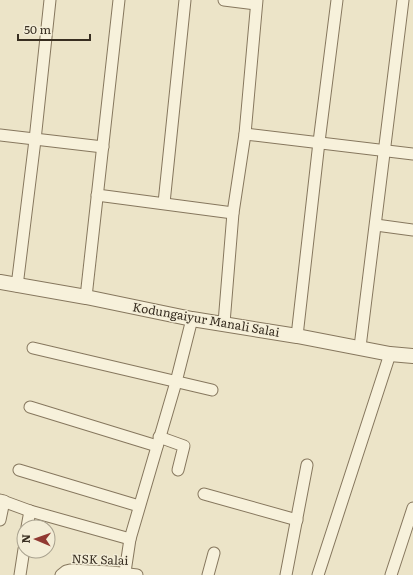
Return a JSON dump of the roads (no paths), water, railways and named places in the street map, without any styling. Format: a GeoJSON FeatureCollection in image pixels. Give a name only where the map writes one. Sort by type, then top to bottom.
{"type":"FeatureCollection","features":[{"type":"Feature","properties":{"kind":"street"},"geometry":{"type":"LineString","coordinates":[[18,286],[50,0]]}},
{"type":"Feature","properties":{"kind":"street"},"geometry":{"type":"LineString","coordinates":[[86,297],[120,0]]}},
{"type":"Feature","properties":{"kind":"street"},"geometry":{"type":"LineString","coordinates":[[164,203],[185,0]]}},
{"type":"Feature","properties":{"kind":"street"},"geometry":{"type":"LineString","coordinates":[[224,0],[256,2],[245,134],[233,213],[224,323]]}},
{"type":"Feature","properties":{"kind":"street"},"geometry":{"type":"LineString","coordinates":[[297,336],[319,142],[338,0]]}},
{"type":"Feature","properties":{"kind":"street"},"geometry":{"type":"LineString","coordinates":[[360,347],[404,0]]}},
{"type":"Feature","properties":{"kind":"street"},"geometry":{"type":"LineString","coordinates":[[245,134],[413,154]]}},
{"type":"Feature","properties":{"kind":"street"},"geometry":{"type":"LineString","coordinates":[[0,136],[103,147]]}},
{"type":"Feature","properties":{"kind":"street"},"geometry":{"type":"LineString","coordinates":[[97,195],[233,213]]}},
{"type":"Feature","properties":{"kind":"street"},"geometry":{"type":"LineString","coordinates":[[376,225],[413,230]]}},
{"type":"Feature","properties":{"kind":"street","name":"Kodungaiyur Manali Salai"},"geometry":{"type":"LineString","coordinates":[[0,283],[86,297],[192,319],[224,323],[360,347],[390,354],[413,356]]}},
{"type":"Feature","properties":{"kind":"street"},"geometry":{"type":"LineString","coordinates":[[125,572],[130,539],[176,382],[192,319]]}},
{"type":"Feature","properties":{"kind":"street"},"geometry":{"type":"LineString","coordinates":[[33,348],[212,390]]}},
{"type":"Feature","properties":{"kind":"street"},"geometry":{"type":"LineString","coordinates":[[318,575],[390,354]]}},
{"type":"Feature","properties":{"kind":"street"},"geometry":{"type":"LineString","coordinates":[[30,407],[158,442],[184,446],[178,470]]}},
{"type":"Feature","properties":{"kind":"street"},"geometry":{"type":"LineString","coordinates":[[286,575],[307,465]]}},
{"type":"Feature","properties":{"kind":"street"},"geometry":{"type":"LineString","coordinates":[[18,470],[139,506]]}},
{"type":"Feature","properties":{"kind":"street"},"geometry":{"type":"LineString","coordinates":[[204,494],[297,520]]}},
{"type":"Feature","properties":{"kind":"street"},"geometry":{"type":"LineString","coordinates":[[0,520],[2,501],[30,512],[130,539]]}},
{"type":"Feature","properties":{"kind":"street"},"geometry":{"type":"LineString","coordinates":[[391,575],[413,508]]}},
{"type":"Feature","properties":{"kind":"street"},"geometry":{"type":"LineString","coordinates":[[29,519],[30,512]]}},
{"type":"Feature","properties":{"kind":"street"},"geometry":{"type":"LineString","coordinates":[[208,575],[214,553]]}},
{"type":"Feature","properties":{"kind":"street"},"geometry":{"type":"LineString","coordinates":[[20,575],[22,559]]}},
{"type":"Feature","properties":{"kind":"street","name":"NSK Salai"},"geometry":{"type":"LineString","coordinates":[[62,574],[70,570],[125,572],[137,575]]}}]}
